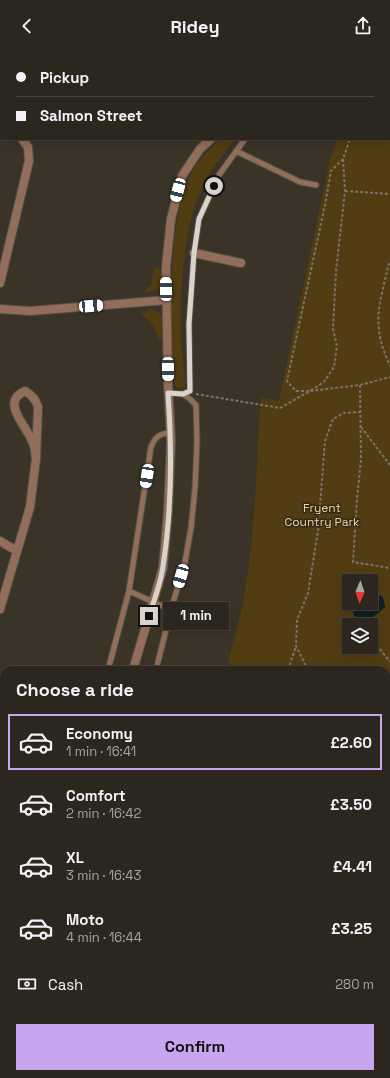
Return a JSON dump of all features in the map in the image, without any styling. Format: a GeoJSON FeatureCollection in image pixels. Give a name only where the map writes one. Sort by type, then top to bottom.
{"type":"FeatureCollection","features":[{"type":"Feature","properties":{"kind":"street"},"geometry":{"type":"LineString","coordinates":[[0,283],[29,161],[28,147],[23,140]]}},
{"type":"Feature","properties":{"kind":"street"},"geometry":{"type":"LineString","coordinates":[[134,666],[163,568],[168,512],[171,433],[168,393],[166,267],[171,219],[182,176],[200,149],[210,140]]}},
{"type":"Feature","properties":{"kind":"street"},"geometry":{"type":"LineString","coordinates":[[194,253],[241,263]]}},
{"type":"Feature","properties":{"kind":"street"},"geometry":{"type":"LineString","coordinates":[[0,308],[30,311],[167,300]]}},
{"type":"Feature","properties":{"kind":"street"},"geometry":{"type":"LineString","coordinates":[[0,609],[1,600],[30,507],[36,459],[38,407],[31,394],[25,391],[15,396],[12,400],[13,412],[32,441],[36,459]]}},
{"type":"Feature","properties":{"kind":"street"},"geometry":{"type":"LineString","coordinates":[[0,542],[17,552]]}},
{"type":"Feature","properties":{"kind":"lane"},"geometry":{"type":"LineString","coordinates":[[183,394],[190,391],[189,324],[194,253],[199,219],[219,175],[244,140]]}},
{"type":"Feature","properties":{"kind":"lane"},"geometry":{"type":"LineString","coordinates":[[236,151],[300,182],[316,184]]}},
{"type":"Feature","properties":{"kind":"lane"},"geometry":{"type":"LineString","coordinates":[[157,666],[185,562],[191,528],[195,488],[197,441],[196,405],[190,398],[183,394],[168,393]]}},
{"type":"Feature","properties":{"kind":"lane"},"geometry":{"type":"LineString","coordinates":[[109,666],[130,591],[151,447],[158,435],[171,433]]}},
{"type":"Feature","properties":{"kind":"lane"},"geometry":{"type":"LineString","coordinates":[[130,591],[171,610]]}},
{"type":"Feature","properties":{"kind":"path"},"geometry":{"type":"LineString","coordinates":[[190,391],[197,394],[280,408],[324,382],[334,366],[337,346],[333,330],[336,271],[345,191],[343,159],[350,140]]}},
{"type":"Feature","properties":{"kind":"path"},"geometry":{"type":"LineString","coordinates":[[343,159],[331,171],[287,381],[296,391],[310,391],[360,385],[390,377]]}},
{"type":"Feature","properties":{"kind":"path"},"geometry":{"type":"LineString","coordinates":[[345,191],[390,194]]}},
{"type":"Feature","properties":{"kind":"path"},"geometry":{"type":"LineString","coordinates":[[390,263],[388,266],[378,312],[378,330],[390,366]]}},
{"type":"Feature","properties":{"kind":"path"},"geometry":{"type":"LineString","coordinates":[[360,385],[361,459],[353,562],[390,568]]}},
{"type":"Feature","properties":{"kind":"path"},"geometry":{"type":"LineString","coordinates":[[289,666],[296,646],[297,620],[308,593],[318,531],[325,441],[328,429],[334,419],[344,413],[360,412]]}},
{"type":"Feature","properties":{"kind":"path"},"geometry":{"type":"LineString","coordinates":[[361,426],[390,465]]}},
{"type":"Feature","properties":{"kind":"path"},"geometry":{"type":"LineString","coordinates":[[296,646],[306,666]]}},
{"type":"Feature","properties":{"kind":"path"},"geometry":{"type":"LineString","coordinates":[[380,649],[390,662]]}},
{"type":"Feature","properties":{"kind":"green space"},"geometry":{"type":"Polygon","coordinates":[[[218,140],[234,140],[225,151],[203,185],[189,227],[183,265],[181,303],[181,339],[185,388],[176,388],[173,375],[170,303],[174,240],[182,192],[196,165],[218,140]]]}},
{"type":"Feature","properties":{"kind":"green space","name":"Fryent Country Park"},"geometry":{"type":"Polygon","coordinates":[[[338,140],[390,140],[390,666],[227,666],[243,601],[250,558],[259,416],[262,398],[279,401],[331,156],[338,140]]]}},
{"type":"Feature","properties":{"kind":"green space"},"geometry":{"type":"Polygon","coordinates":[[[154,268],[162,269],[162,288],[145,293],[146,288],[151,285],[154,268]]]}},
{"type":"Feature","properties":{"kind":"green space"},"geometry":{"type":"Polygon","coordinates":[[[149,308],[158,312],[163,317],[162,337],[158,340],[154,328],[141,313],[149,312],[149,308]]]}},
{"type":"Feature","properties":{"kind":"shaded area"},"geometry":{"type":"Polygon","coordinates":[[[378,595],[383,597],[385,607],[371,618],[354,616],[353,610],[378,610],[378,595]]]}},
{"type":"Feature","properties":{"kind":"route"},"geometry":{"type":"LineString","coordinates":[[149,616],[163,568],[168,512],[171,441],[168,393],[186,394],[190,391],[189,324],[194,253],[199,219],[214,186]]}}]}
